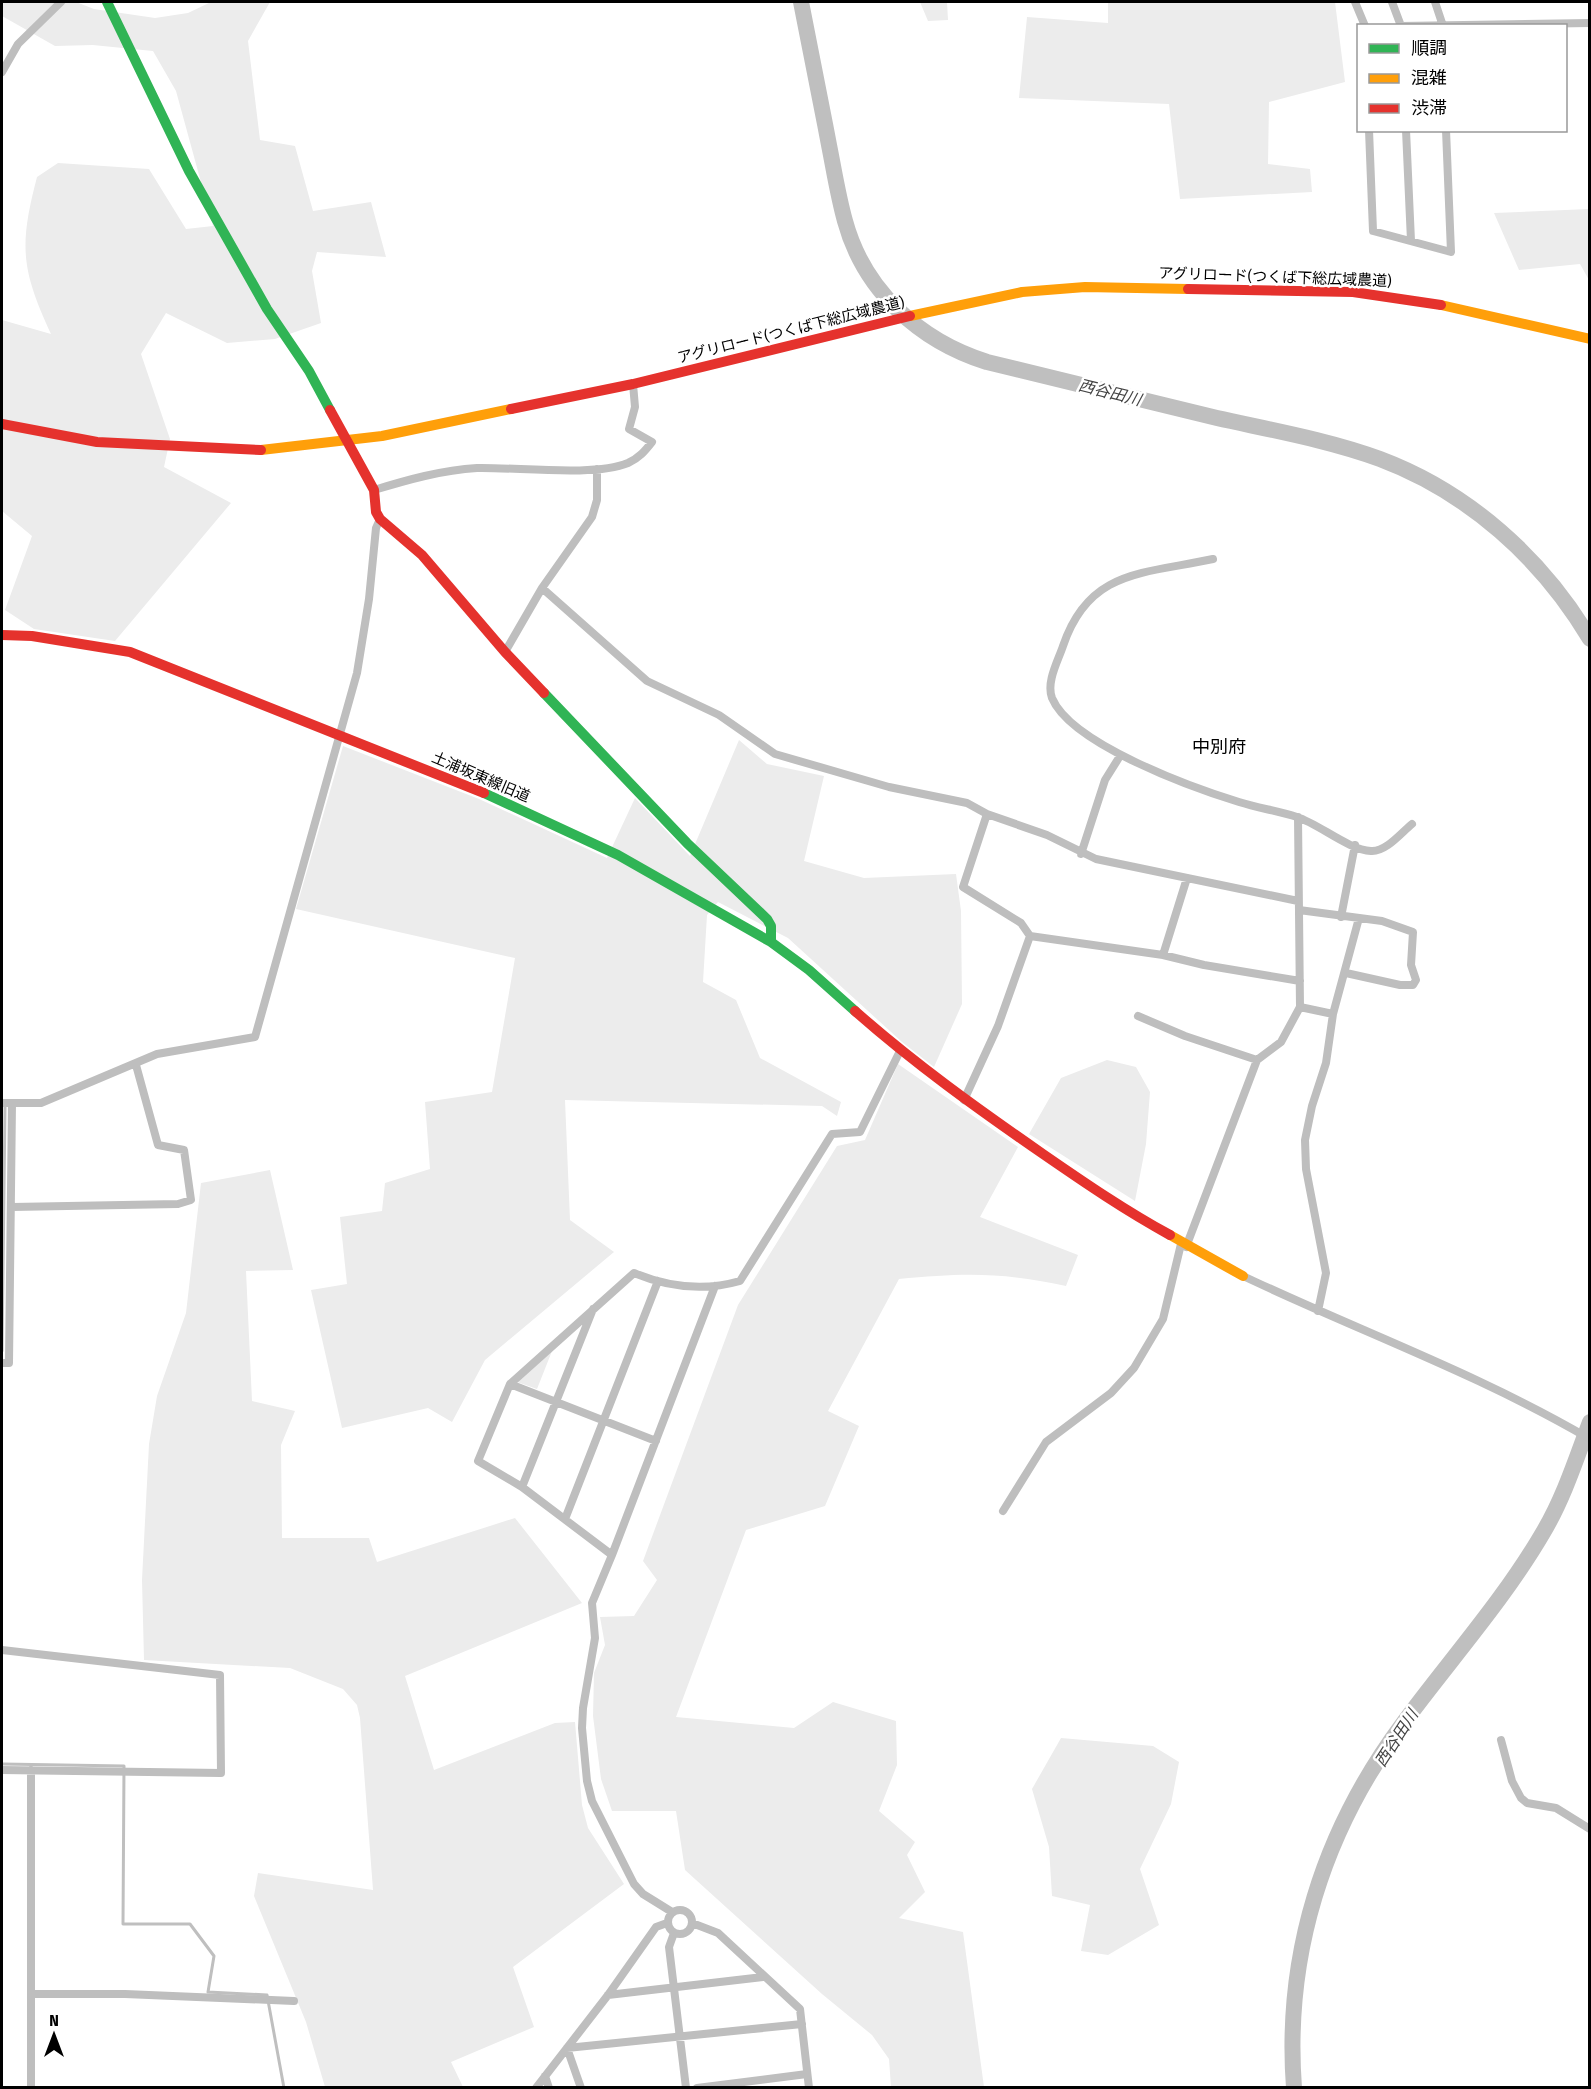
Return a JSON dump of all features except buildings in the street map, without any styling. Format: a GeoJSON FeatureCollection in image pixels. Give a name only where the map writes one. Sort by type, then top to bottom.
{"type":"FeatureCollection","features":[{"type":"Feature","properties":{"kind":"street"},"geometry":{"type":"LineString","coordinates":[[2,72],[18,45],[61,2]]}},
{"type":"Feature","properties":{"kind":"street"},"geometry":{"type":"LineString","coordinates":[[107,2],[189,171],[267,309],[309,371],[374,490],[376,512],[380,519],[446,581],[505,652],[687,843],[767,919],[771,926],[771,942]]}},
{"type":"Feature","properties":{"kind":"street"},"geometry":{"type":"LineString","coordinates":[[1355,2],[1364,24]]}},
{"type":"Feature","properties":{"kind":"street"},"geometry":{"type":"LineString","coordinates":[[1392,2],[1400,24]]}},
{"type":"Feature","properties":{"kind":"street"},"geometry":{"type":"LineString","coordinates":[[1435,2],[1443,24]]}},
{"type":"Feature","properties":{"kind":"street"},"geometry":{"type":"LineString","coordinates":[[1516,24],[1590,23]]}},
{"type":"Feature","properties":{"kind":"street"},"geometry":{"type":"LineString","coordinates":[[1369,132],[1373,231],[1451,252],[1446,132]]}},
{"type":"Feature","properties":{"kind":"street"},"geometry":{"type":"LineString","coordinates":[[1406,132],[1411,241]]}},
{"type":"Feature","properties":{"kind":"street","name":"アグリロード(つくば下総広域農道)"},"geometry":{"type":"LineString","coordinates":[[2,424],[98,442],[189,449],[266,450],[347,441],[633,384],[920,314],[1022,292],[1085,287],[1353,292],[1456,307],[1590,339]]}},
{"type":"Feature","properties":{"kind":"street"},"geometry":{"type":"LineString","coordinates":[[374,490],[408,480],[475,468],[597,469],[627,463],[641,455],[652,442],[628,429],[635,407],[633,384]]}},
{"type":"Feature","properties":{"kind":"street"},"geometry":{"type":"LineString","coordinates":[[505,652],[542,588],[592,517],[597,500],[597,469]]}},
{"type":"Feature","properties":{"kind":"street"},"geometry":{"type":"LineString","coordinates":[[2,1103],[41,1103],[136,1065],[157,1054],[255,1037],[357,673],[369,599],[376,528],[380,519]]}},
{"type":"Feature","properties":{"kind":"street"},"geometry":{"type":"LineString","coordinates":[[1213,559],[1115,580],[1091,597],[1070,626],[1051,681],[1052,698],[1069,721],[1091,739],[1120,756],[1239,802],[1298,817],[1371,851],[1378,850],[1412,824]]}},
{"type":"Feature","properties":{"kind":"street"},"geometry":{"type":"LineString","coordinates":[[542,588],[647,681],[720,715],[775,754],[890,787],[967,803],[987,814],[1027,826],[1081,854],[1110,863],[1187,878],[1341,917],[1382,921],[1413,932],[1411,964],[1416,980],[1413,985],[1400,985],[1346,973]]}},
{"type":"Feature","properties":{"kind":"street","name":"土浦坂東線旧道"},"geometry":{"type":"LineString","coordinates":[[2,635],[32,636],[130,652],[508,803],[618,855],[771,942],[824,982],[900,1051],[964,1100],[1103,1196],[1183,1245],[1243,1276]]}},
{"type":"Feature","properties":{"kind":"street"},"geometry":{"type":"LineString","coordinates":[[1081,854],[1105,780],[1120,756]]}},
{"type":"Feature","properties":{"kind":"street"},"geometry":{"type":"LineString","coordinates":[[987,814],[963,887],[1021,924],[1030,936],[1163,955],[1203,965],[1300,981]]}},
{"type":"Feature","properties":{"kind":"street"},"geometry":{"type":"LineString","coordinates":[[1003,1510],[1046,1442],[1112,1393],[1134,1368],[1163,1319],[1183,1245],[1257,1060],[1281,1042],[1300,1008],[1298,817]]}},
{"type":"Feature","properties":{"kind":"street"},"geometry":{"type":"LineString","coordinates":[[1341,917],[1355,845]]}},
{"type":"Feature","properties":{"kind":"street"},"geometry":{"type":"LineString","coordinates":[[1163,955],[1187,878]]}},
{"type":"Feature","properties":{"kind":"street"},"geometry":{"type":"LineString","coordinates":[[1318,1311],[1326,1273],[1306,1169],[1305,1140],[1312,1106],[1326,1063],[1333,1014],[1346,973],[1359,918]]}},
{"type":"Feature","properties":{"kind":"street"},"geometry":{"type":"LineString","coordinates":[[964,1100],[998,1026],[1030,936]]}},
{"type":"Feature","properties":{"kind":"street"},"geometry":{"type":"LineString","coordinates":[[1300,1008],[1333,1014]]}},
{"type":"Feature","properties":{"kind":"street"},"geometry":{"type":"LineString","coordinates":[[1138,1016],[1185,1036],[1257,1060]]}},
{"type":"Feature","properties":{"kind":"street"},"geometry":{"type":"LineString","coordinates":[[612,1555],[522,1487],[478,1461],[510,1384],[634,1273],[672,1286],[715,1286],[740,1281],[745,1277],[832,1134],[860,1132],[900,1051]]}},
{"type":"Feature","properties":{"kind":"street"},"geometry":{"type":"LineString","coordinates":[[12,1207],[178,1204],[191,1200],[184,1150],[158,1145],[136,1065]]}},
{"type":"Feature","properties":{"kind":"street"},"geometry":{"type":"LineString","coordinates":[[2,1363],[9,1363],[12,1103]]}},
{"type":"Feature","properties":{"kind":"street"},"geometry":{"type":"LineString","coordinates":[[1243,1276],[1318,1311],[1440,1362],[1590,1440]]}},
{"type":"Feature","properties":{"kind":"street"},"geometry":{"type":"LineString","coordinates":[[565,1520],[658,1281]]}},
{"type":"Feature","properties":{"kind":"street"},"geometry":{"type":"LineString","coordinates":[[715,1286],[592,1604],[595,1638],[583,1708],[587,1781],[592,1801],[634,1884],[644,1894],[672,1912],[680,1910],[687,1912],[692,1923],[718,1933],[800,2009],[809,2088]]}},
{"type":"Feature","properties":{"kind":"street"},"geometry":{"type":"LineString","coordinates":[[522,1487],[594,1307]]}},
{"type":"Feature","properties":{"kind":"street"},"geometry":{"type":"LineString","coordinates":[[510,1384],[656,1441]]}},
{"type":"Feature","properties":{"kind":"street"},"geometry":{"type":"LineString","coordinates":[[2,1650],[220,1675],[221,1773],[2,1770]]}},
{"type":"Feature","properties":{"kind":"street"},"geometry":{"type":"LineString","coordinates":[[1501,1740],[1512,1781],[1521,1798],[1527,1803],[1556,1808],[1590,1829]]}},
{"type":"Feature","properties":{"kind":"street"},"geometry":{"type":"LineString","coordinates":[[31,2088],[32,1770]]}},
{"type":"Feature","properties":{"kind":"street"},"geometry":{"type":"LineString","coordinates":[[536,2088],[608,1995],[656,1927],[667,1923],[672,1912]]}},
{"type":"Feature","properties":{"kind":"street"},"geometry":{"type":"LineString","coordinates":[[667,1923],[674,1933]]}},
{"type":"Feature","properties":{"kind":"street"},"geometry":{"type":"LineString","coordinates":[[674,1933],[686,1933],[692,1923]]}},
{"type":"Feature","properties":{"kind":"street"},"geometry":{"type":"LineString","coordinates":[[674,1933],[669,1947],[686,2088]]}},
{"type":"Feature","properties":{"kind":"street"},"geometry":{"type":"LineString","coordinates":[[608,1995],[763,1977]]}},
{"type":"Feature","properties":{"kind":"street"},"geometry":{"type":"LineString","coordinates":[[32,1994],[125,1994],[294,2001]]}},
{"type":"Feature","properties":{"kind":"street"},"geometry":{"type":"LineString","coordinates":[[567,2048],[802,2024]]}},
{"type":"Feature","properties":{"kind":"street"},"geometry":{"type":"LineString","coordinates":[[567,2048],[581,2088]]}},
{"type":"Feature","properties":{"kind":"street"},"geometry":{"type":"LineString","coordinates":[[697,2088],[807,2074]]}},
{"type":"Feature","properties":{"kind":"street"},"geometry":{"type":"LineString","coordinates":[[545,2076],[549,2088]]}},
{"type":"Feature","properties":{"kind":"shaded area"},"geometry":{"type":"Polygon","coordinates":[[[2,2],[76,2],[94,9],[155,18],[188,13],[211,2],[270,2],[248,41],[260,140],[295,146],[313,211],[371,202],[386,257],[317,252],[312,271],[321,323],[275,339],[227,343],[166,313],[141,354],[170,439],[164,467],[231,503],[115,641],[34,629],[5,610],[32,536],[2,511],[2,320],[51,334],[29,274],[26,240],[27,222],[37,177],[58,163],[149,169],[186,229],[213,226],[176,91],[153,51],[93,45],[55,46],[2,16],[2,2]]]}},
{"type":"Feature","properties":{"kind":"shaded area"},"geometry":{"type":"Polygon","coordinates":[[[920,2],[947,2],[948,20],[928,21],[920,2]]]}},
{"type":"Feature","properties":{"kind":"shaded area"},"geometry":{"type":"Polygon","coordinates":[[[1108,2],[1335,2],[1345,82],[1269,102],[1268,164],[1310,169],[1312,192],[1180,199],[1169,104],[1019,98],[1027,17],[1108,23],[1108,2]]]}},
{"type":"Feature","properties":{"kind":"shaded area"},"geometry":{"type":"Polygon","coordinates":[[[1589,209],[1589,280],[1580,264],[1519,270],[1494,213],[1589,209]]]}},
{"type":"Feature","properties":{"kind":"shaded area"},"geometry":{"type":"Polygon","coordinates":[[[739,740],[767,764],[824,776],[804,861],[864,878],[956,874],[961,911],[962,1004],[934,1067],[902,1042],[788,938],[718,902],[707,915],[703,982],[736,1000],[760,1058],[841,1102],[837,1116],[822,1106],[565,1100],[570,1220],[614,1252],[485,1360],[452,1422],[428,1408],[342,1428],[311,1290],[347,1284],[340,1217],[382,1211],[385,1183],[430,1169],[425,1102],[492,1092],[515,958],[296,909],[343,746],[479,799],[607,858],[635,798],[690,856],[739,740]]]}},
{"type":"Feature","properties":{"kind":"shaded area"},"geometry":{"type":"Polygon","coordinates":[[[1107,1060],[1136,1067],[1150,1092],[1146,1144],[1135,1201],[1029,1134],[1061,1078],[1107,1060]]]}},
{"type":"Feature","properties":{"kind":"shaded area"},"geometry":{"type":"Polygon","coordinates":[[[898,1064],[1018,1147],[980,1217],[1078,1255],[1066,1286],[1022,1278],[982,1275],[899,1279],[828,1411],[859,1426],[825,1506],[746,1530],[676,1717],[794,1728],[833,1702],[896,1721],[897,1765],[879,1811],[915,1842],[907,1855],[925,1892],[899,1918],[963,1932],[984,2087],[891,2087],[889,2059],[872,2035],[822,1994],[685,1870],[676,1811],[612,1811],[601,1779],[593,1716],[594,1673],[605,1645],[600,1617],[634,1616],[657,1580],[643,1561],[738,1305],[837,1146],[865,1140],[898,1064]]]}},
{"type":"Feature","properties":{"kind":"shaded area"},"geometry":{"type":"Polygon","coordinates":[[[270,1170],[293,1270],[246,1271],[252,1401],[295,1411],[281,1445],[282,1538],[369,1538],[377,1562],[515,1518],[582,1603],[405,1676],[434,1770],[555,1723],[575,1722],[582,1805],[588,1828],[624,1884],[513,1967],[534,2027],[451,2062],[463,2087],[325,2087],[306,2022],[254,1896],[258,1873],[373,1890],[360,1718],[357,1705],[343,1689],[290,1668],[144,1660],[142,1580],[149,1444],[157,1396],[186,1313],[201,1183],[270,1170]]]}},
{"type":"Feature","properties":{"kind":"shaded area"},"geometry":{"type":"Polygon","coordinates":[[[552,1351],[537,1389],[517,1382],[552,1351]]]}},
{"type":"Feature","properties":{"kind":"shaded area"},"geometry":{"type":"Polygon","coordinates":[[[1061,1738],[1153,1746],[1179,1762],[1171,1804],[1140,1869],[1159,1925],[1108,1955],[1081,1951],[1090,1905],[1052,1896],[1049,1847],[1032,1789],[1061,1738]]]}},
{"type":"Feature","properties":{"kind":"waterway","name":"西谷田川"},"geometry":{"type":"LineString","coordinates":[[801,2],[845,221],[866,270],[898,310],[918,327],[962,353],[987,362],[1320,441],[1360,452],[1412,473],[1472,509],[1526,555],[1571,609],[1590,639]]}},
{"type":"Feature","properties":{"kind":"waterway"},"geometry":{"type":"LineString","coordinates":[[2,1351],[5,1107]]}},
{"type":"Feature","properties":{"kind":"waterway","name":"西谷田川"},"geometry":{"type":"LineString","coordinates":[[1294,2088],[1293,2039],[1296,1990],[1303,1943],[1330,1852],[1350,1808],[1374,1766],[1402,1725],[1512,1581],[1544,1531],[1564,1491],[1590,1422]]}},
{"type":"Feature","properties":{"kind":"waterway"},"geometry":{"type":"LineString","coordinates":[[2,1764],[124,1766],[123,1924],[190,1924],[214,1956],[208,1992],[267,1995],[284,2088]]}},
{"type":"Feature","properties":{"kind":"traffic: fast"},"geometry":{"type":"LineString","coordinates":[[107,2],[189,171],[267,309],[309,371],[330,410]]}},
{"type":"Feature","properties":{"kind":"traffic: fast"},"geometry":{"type":"LineString","coordinates":[[544,693],[687,843],[767,919],[771,926],[771,942]]}},
{"type":"Feature","properties":{"kind":"traffic: fast"},"geometry":{"type":"LineString","coordinates":[[484,793],[618,855],[771,942],[809,970],[855,1011]]}},
{"type":"Feature","properties":{"kind":"traffic: slow"},"geometry":{"type":"LineString","coordinates":[[910,316],[1022,292],[1085,287],[1188,289]]}},
{"type":"Feature","properties":{"kind":"traffic: slow"},"geometry":{"type":"LineString","coordinates":[[1441,305],[1590,339]]}},
{"type":"Feature","properties":{"kind":"traffic: slow"},"geometry":{"type":"LineString","coordinates":[[261,450],[382,436],[511,409]]}},
{"type":"Feature","properties":{"kind":"traffic: slow"},"geometry":{"type":"LineString","coordinates":[[1170,1235],[1243,1276]]}},
{"type":"Feature","properties":{"kind":"traffic: jam"},"geometry":{"type":"LineString","coordinates":[[1188,289],[1353,292],[1441,305]]}},
{"type":"Feature","properties":{"kind":"traffic: jam"},"geometry":{"type":"LineString","coordinates":[[511,409],[633,384],[910,316]]}},
{"type":"Feature","properties":{"kind":"traffic: jam"},"geometry":{"type":"LineString","coordinates":[[330,410],[374,490],[376,512],[380,519],[422,555],[505,652],[544,693]]}},
{"type":"Feature","properties":{"kind":"traffic: jam"},"geometry":{"type":"LineString","coordinates":[[2,424],[97,442],[261,450]]}},
{"type":"Feature","properties":{"kind":"traffic: jam"},"geometry":{"type":"LineString","coordinates":[[2,635],[32,636],[130,652],[484,793]]}},
{"type":"Feature","properties":{"kind":"traffic: jam"},"geometry":{"type":"LineString","coordinates":[[855,1011],[924,1068],[995,1120],[1106,1196],[1170,1235]]}},
{"type":"Feature","properties":{"kind":"district","name":"中別府"},"geometry":{"type":"Point","coordinates":[1219,747]}}]}
